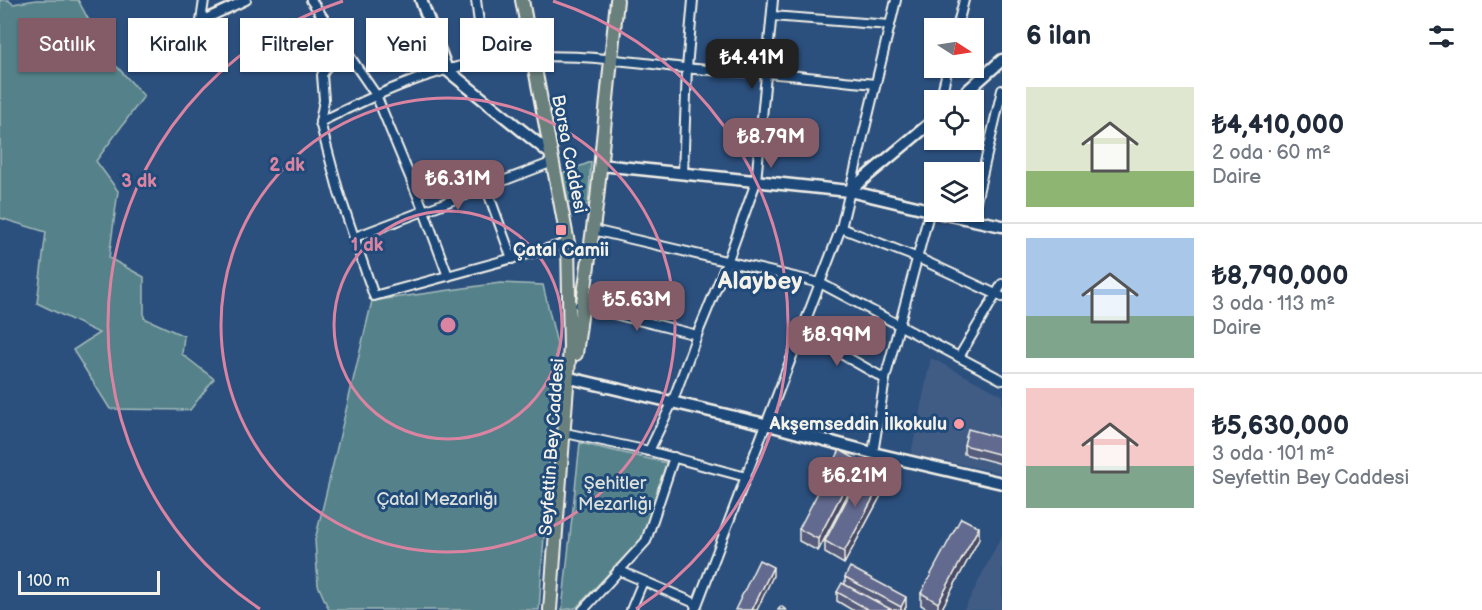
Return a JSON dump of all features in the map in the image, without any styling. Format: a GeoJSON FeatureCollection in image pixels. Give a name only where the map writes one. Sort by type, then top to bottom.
{"type":"FeatureCollection","features":[{"type":"Feature","properties":{"kind":"main road","name":"Borsa Caddesi"},"geometry":{"type":"LineString","coordinates":[[522,0],[526,18]]}},
{"type":"Feature","properties":{"kind":"main road","name":"Seyfettin Bey Caddesi"},"geometry":{"type":"LineString","coordinates":[[558,610],[571,378],[601,165],[617,0]]}},
{"type":"Feature","properties":{"kind":"main road","name":"Borsa Caddesi"},"geometry":{"type":"LineString","coordinates":[[536,72],[568,243]]}},
{"type":"Feature","properties":{"kind":"main road","name":"Seyfettin Bey Caddesi"},"geometry":{"type":"LineString","coordinates":[[568,243],[571,378]]}},
{"type":"Feature","properties":{"kind":"main road"},"geometry":{"type":"LineString","coordinates":[[568,243],[585,248],[591,243]]}},
{"type":"Feature","properties":{"kind":"main road","name":"Seyfettin Bey Caddesi"},"geometry":{"type":"LineString","coordinates":[[550,610],[567,434]]}},
{"type":"Feature","properties":{"kind":"street"},"geometry":{"type":"LineString","coordinates":[[204,0],[201,21],[246,0]]}},
{"type":"Feature","properties":{"kind":"street"},"geometry":{"type":"LineString","coordinates":[[311,0],[323,18]]}},
{"type":"Feature","properties":{"kind":"street"},"geometry":{"type":"LineString","coordinates":[[421,0],[428,18]]}},
{"type":"Feature","properties":{"kind":"street"},"geometry":{"type":"LineString","coordinates":[[476,0],[478,18]]}},
{"type":"Feature","properties":{"kind":"street"},"geometry":{"type":"LineString","coordinates":[[683,174],[687,68],[693,0]]}},
{"type":"Feature","properties":{"kind":"street"},"geometry":{"type":"LineString","coordinates":[[648,451],[672,403],[756,182],[773,0]]}},
{"type":"Feature","properties":{"kind":"street"},"geometry":{"type":"LineString","coordinates":[[618,570],[696,607],[841,228],[896,0]]}},
{"type":"Feature","properties":{"kind":"street"},"geometry":{"type":"LineString","coordinates":[[960,18],[964,0]]}},
{"type":"Feature","properties":{"kind":"street"},"geometry":{"type":"LineString","coordinates":[[772,16],[890,25]]}},
{"type":"Feature","properties":{"kind":"street"},"geometry":{"type":"LineString","coordinates":[[554,56],[611,58],[687,68],[875,84]]}},
{"type":"Feature","properties":{"kind":"street"},"geometry":{"type":"LineString","coordinates":[[968,90],[1002,60]]}},
{"type":"Feature","properties":{"kind":"street"},"geometry":{"type":"LineString","coordinates":[[354,63],[376,95],[448,276]]}},
{"type":"Feature","properties":{"kind":"street"},"geometry":{"type":"LineString","coordinates":[[355,237],[486,187],[552,158],[448,71]]}},
{"type":"Feature","properties":{"kind":"street"},"geometry":{"type":"LineString","coordinates":[[324,72],[322,75],[324,99],[320,122],[339,193],[374,296],[568,243]]}},
{"type":"Feature","properties":{"kind":"street"},"geometry":{"type":"LineString","coordinates":[[320,122],[376,95],[441,72]]}},
{"type":"Feature","properties":{"kind":"street"},"geometry":{"type":"LineString","coordinates":[[984,164],[1002,90]]}},
{"type":"Feature","properties":{"kind":"street"},"geometry":{"type":"LineString","coordinates":[[849,191],[924,128]]}},
{"type":"Feature","properties":{"kind":"street"},"geometry":{"type":"LineString","coordinates":[[992,128],[1002,133]]}},
{"type":"Feature","properties":{"kind":"street"},"geometry":{"type":"LineString","coordinates":[[601,165],[849,191],[924,209]]}},
{"type":"Feature","properties":{"kind":"street"},"geometry":{"type":"LineString","coordinates":[[486,187],[512,259]]}},
{"type":"Feature","properties":{"kind":"street"},"geometry":{"type":"LineString","coordinates":[[984,219],[1002,226]]}},
{"type":"Feature","properties":{"kind":"street"},"geometry":{"type":"LineString","coordinates":[[873,453],[885,379],[918,258],[930,222]]}},
{"type":"Feature","properties":{"kind":"street"},"geometry":{"type":"LineString","coordinates":[[841,228],[918,258],[999,296]]}},
{"type":"Feature","properties":{"kind":"street"},"geometry":{"type":"LineString","coordinates":[[593,230],[820,283],[1002,380]]}},
{"type":"Feature","properties":{"kind":"street"},"geometry":{"type":"LineString","coordinates":[[959,357],[999,296],[1002,284]]}},
{"type":"Feature","properties":{"kind":"street"},"geometry":{"type":"LineString","coordinates":[[569,306],[583,304],[697,335]]}},
{"type":"Feature","properties":{"kind":"street"},"geometry":{"type":"LineString","coordinates":[[801,332],[885,379]]}},
{"type":"Feature","properties":{"kind":"street"},"geometry":{"type":"LineString","coordinates":[[571,378],[1002,483]]}},
{"type":"Feature","properties":{"kind":"street"},"geometry":{"type":"LineString","coordinates":[[567,434],[674,457],[746,477]]}},
{"type":"Feature","properties":{"kind":"street"},"geometry":{"type":"LineString","coordinates":[[584,610],[646,541],[674,457]]}},
{"type":"Feature","properties":{"kind":"street"},"geometry":{"type":"LineString","coordinates":[[631,610],[643,581]]}},
{"type":"Feature","properties":{"kind":"shaded area","name":"Akşemseddin İlkokulu"},"geometry":{"type":"Polygon","coordinates":[[[931,358],[1002,395],[1002,473],[911,454],[931,358]]]}},
{"type":"Feature","properties":{"kind":"shaded area"},"geometry":{"type":"Polygon","coordinates":[[[1002,535],[1002,610],[964,610],[1002,535]]]}},
{"type":"Feature","properties":{"kind":"green space"},"geometry":{"type":"Polygon","coordinates":[[[0,0],[8,0],[13,4],[36,0],[78,0],[88,18],[18,18],[18,72],[116,72],[116,66],[144,96],[96,161],[118,191],[109,258],[144,277],[144,318],[184,336],[182,354],[214,379],[190,410],[110,409],[73,350],[99,333],[37,303],[46,232],[0,218],[0,0]]]}},
{"type":"Feature","properties":{"kind":"green space"},"geometry":{"type":"Polygon","coordinates":[[[591,162],[588,205],[568,203],[563,173],[591,162]]]}},
{"type":"Feature","properties":{"kind":"green space","name":"Çatal Mezarlığı"},"geometry":{"type":"Polygon","coordinates":[[[500,283],[543,285],[557,344],[539,610],[329,610],[318,585],[315,540],[372,301],[500,283]]]}},
{"type":"Feature","properties":{"kind":"green space","name":"Şehitler Mezarlığı"},"geometry":{"type":"Polygon","coordinates":[[[580,443],[667,463],[643,537],[576,608],[562,610],[580,443]]]}},
{"type":"Feature","properties":{"kind":"building"},"geometry":{"type":"Polygon","coordinates":[[[968,429],[1002,438],[1002,455],[964,445],[968,429]]]}},
{"type":"Feature","properties":{"kind":"building"},"geometry":{"type":"Polygon","coordinates":[[[840,450],[859,461],[818,539],[799,529],[840,450]]]}},
{"type":"Feature","properties":{"kind":"building"},"geometry":{"type":"Polygon","coordinates":[[[865,465],[885,476],[844,552],[825,541],[865,465]]]}},
{"type":"Feature","properties":{"kind":"building"},"geometry":{"type":"Polygon","coordinates":[[[961,518],[979,527],[938,603],[921,593],[961,518]]]}},
{"type":"Feature","properties":{"kind":"building"},"geometry":{"type":"Polygon","coordinates":[[[759,560],[773,567],[752,610],[735,610],[759,560]]]}},
{"type":"Feature","properties":{"kind":"building"},"geometry":{"type":"Polygon","coordinates":[[[850,567],[906,597],[901,607],[845,577],[850,567]]]}},
{"type":"Feature","properties":{"kind":"building"},"geometry":{"type":"Polygon","coordinates":[[[842,583],[892,610],[869,610],[837,592],[842,583]]]}},
{"type":"Feature","properties":{"kind":"place","name":"Çatal Camii"},"geometry":{"type":"Point","coordinates":[561,230]}},
{"type":"Feature","properties":{"kind":"place","name":"Akşemseddin İlkokulu"},"geometry":{"type":"Point","coordinates":[959,424]}},
{"type":"Feature","properties":{"kind":"district","name":"Alaybey"},"geometry":{"type":"Point","coordinates":[760,281]}}]}
